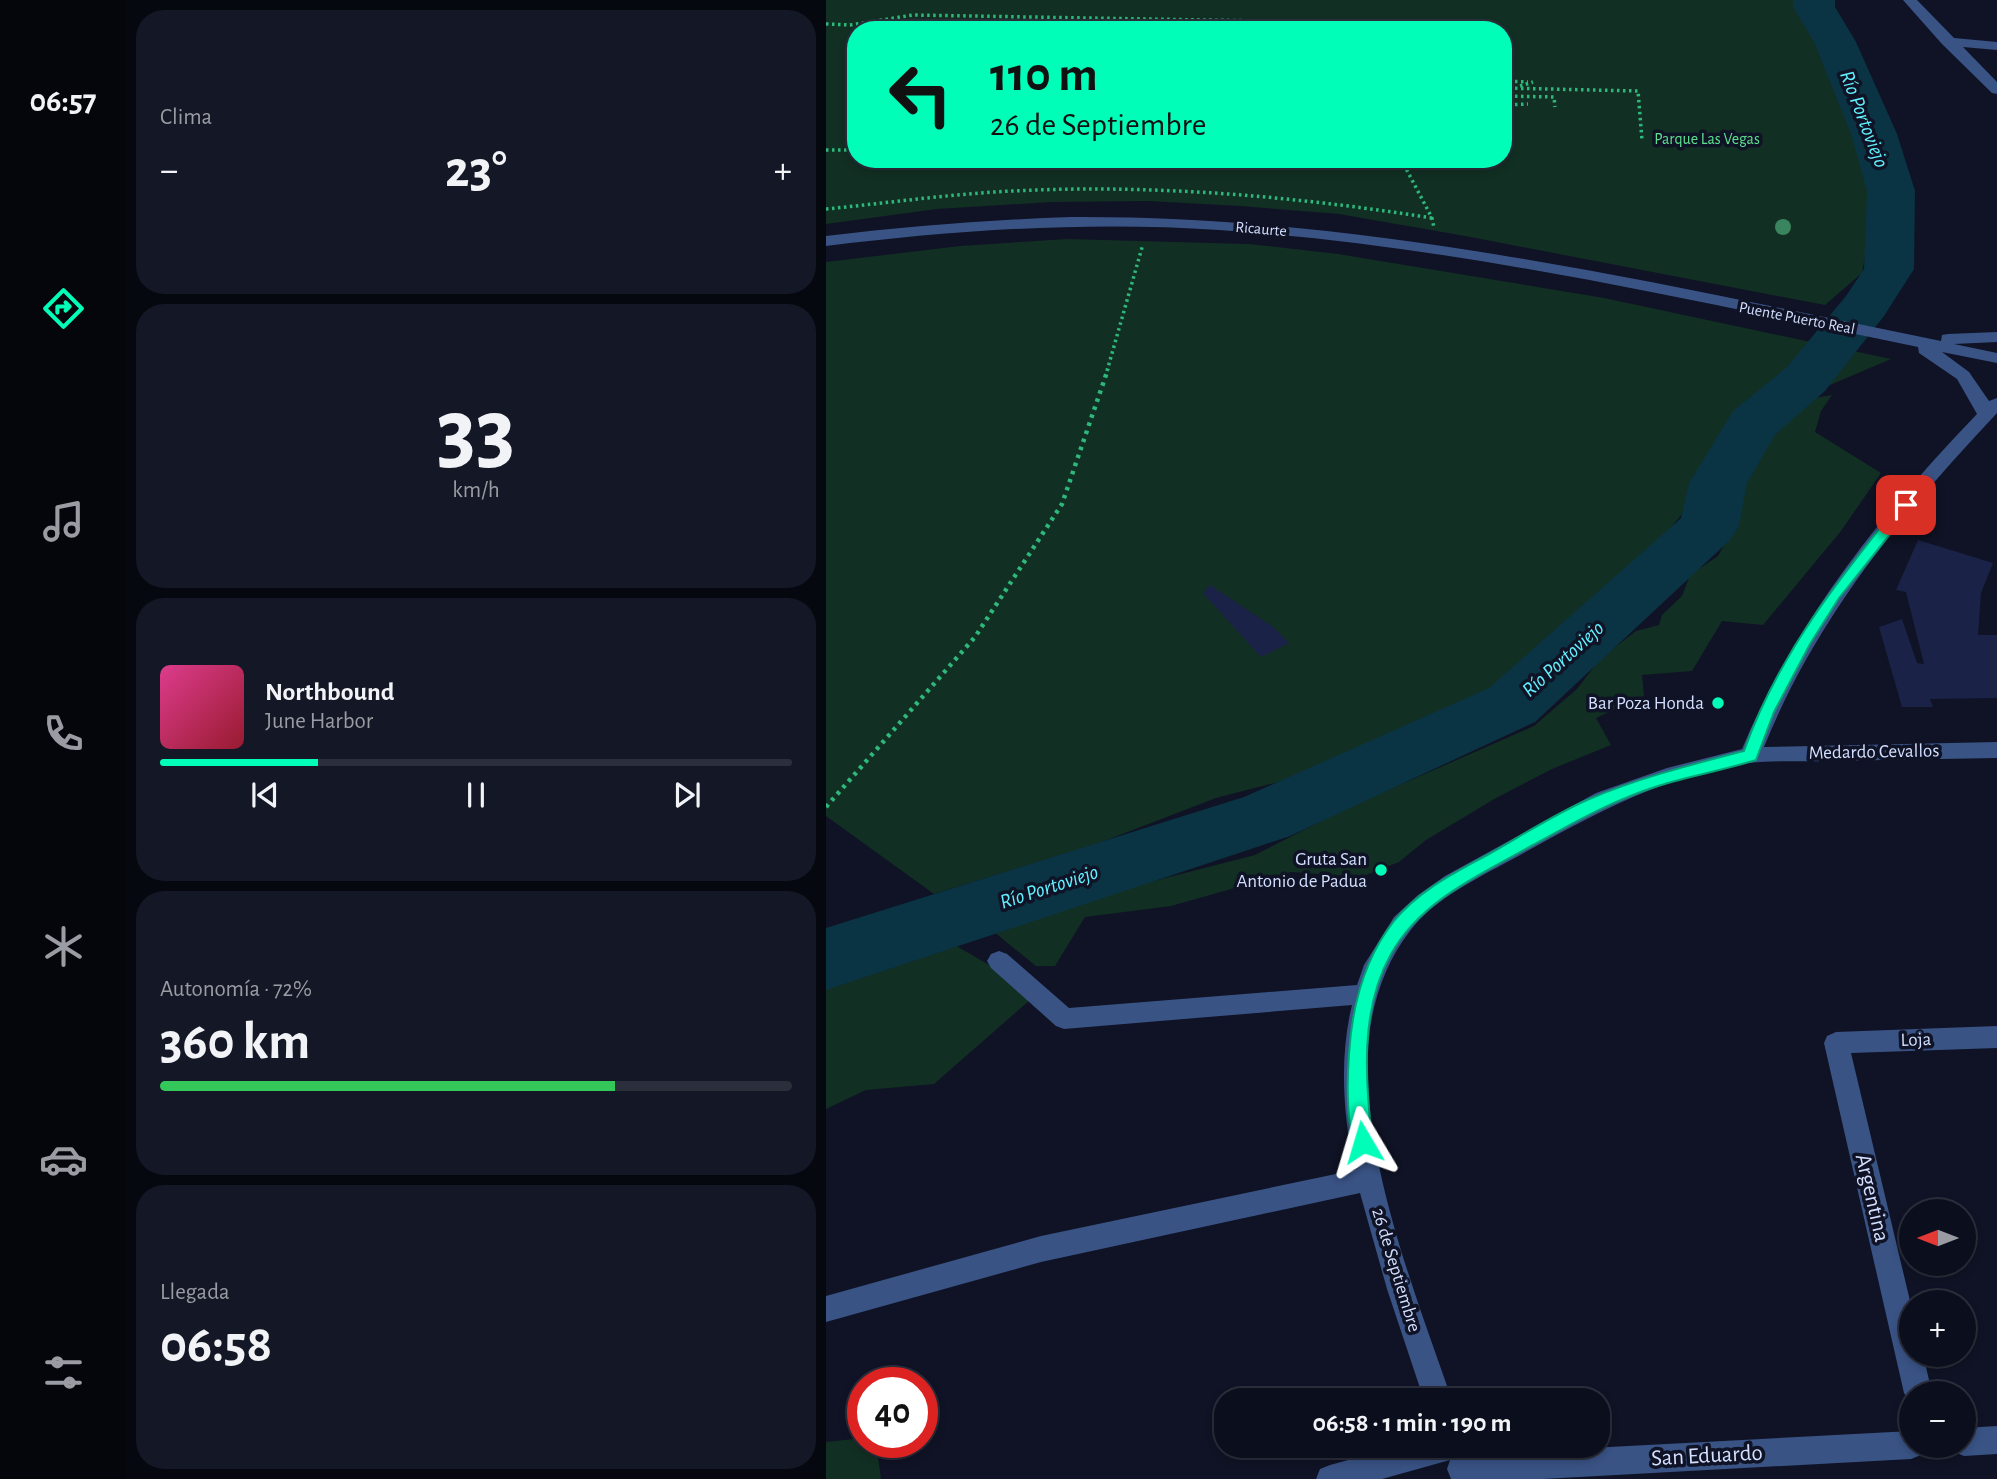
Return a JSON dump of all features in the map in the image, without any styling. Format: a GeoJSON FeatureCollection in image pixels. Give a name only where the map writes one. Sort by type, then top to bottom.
{"type":"FeatureCollection","features":[{"type":"Feature","properties":{"kind":"street"},"geometry":{"type":"LineString","coordinates":[[1910,0],[1997,90]]}},
{"type":"Feature","properties":{"kind":"street"},"geometry":{"type":"LineString","coordinates":[[1947,41],[1997,46]]}},
{"type":"Feature","properties":{"kind":"street","name":"Ricaurte"},"geometry":{"type":"LineString","coordinates":[[826,241],[935,229],[1015,225],[1149,223],[1292,232],[1440,250],[1691,297]]}},
{"type":"Feature","properties":{"kind":"street","name":"Puente Puerto Real"},"geometry":{"type":"LineString","coordinates":[[1691,297],[1904,338]]}},
{"type":"Feature","properties":{"kind":"street"},"geometry":{"type":"LineString","coordinates":[[1904,338],[1997,337]]}},
{"type":"Feature","properties":{"kind":"street"},"geometry":{"type":"LineString","coordinates":[[1904,338],[1997,358]]}},
{"type":"Feature","properties":{"kind":"street"},"geometry":{"type":"LineString","coordinates":[[1750,755],[1784,675],[1834,595],[1880,535],[1992,409],[1965,375],[1946,360],[1904,338]]}},
{"type":"Feature","properties":{"kind":"street","name":"Medardo Cevallos"},"geometry":{"type":"LineString","coordinates":[[1750,755],[1997,750]]}},
{"type":"Feature","properties":{"kind":"street","name":"26 de Septiembre"},"geometry":{"type":"LineString","coordinates":[[1434,1388],[1383,1236],[1369,1179],[1357,1079],[1357,1045],[1365,995],[1393,936],[1422,904],[1453,882],[1590,806],[1653,780],[1750,755]]}},
{"type":"Feature","properties":{"kind":"street"},"geometry":{"type":"LineString","coordinates":[[999,961],[1064,1018],[1365,995]]}},
{"type":"Feature","properties":{"kind":"street","name":"Loja"},"geometry":{"type":"LineString","coordinates":[[1836,1043],[1997,1037]]}},
{"type":"Feature","properties":{"kind":"street","name":"Argentina"},"geometry":{"type":"LineString","coordinates":[[1836,1043],[1915,1381]]}},
{"type":"Feature","properties":{"kind":"street"},"geometry":{"type":"LineString","coordinates":[[826,1309],[1041,1249],[1369,1179]]}},
{"type":"Feature","properties":{"kind":"street"},"geometry":{"type":"LineString","coordinates":[[1976,1441],[1997,1440]]}},
{"type":"Feature","properties":{"kind":"street","name":"San Eduardo"},"geometry":{"type":"LineString","coordinates":[[1330,1479],[1457,1460],[1899,1444]]}},
{"type":"Feature","properties":{"kind":"path"},"geometry":{"type":"LineString","coordinates":[[875,21],[913,15],[1265,21]]}},
{"type":"Feature","properties":{"kind":"path"},"geometry":{"type":"LineString","coordinates":[[826,24],[847,25]]}},
{"type":"Feature","properties":{"kind":"path"},"geometry":{"type":"LineString","coordinates":[[1512,81],[1533,82],[1512,89]]}},
{"type":"Feature","properties":{"kind":"path"},"geometry":{"type":"LineString","coordinates":[[1516,88],[1638,91],[1642,141]]}},
{"type":"Feature","properties":{"kind":"path"},"geometry":{"type":"LineString","coordinates":[[1512,93],[1554,97],[1555,107]]}},
{"type":"Feature","properties":{"kind":"path"},"geometry":{"type":"LineString","coordinates":[[1512,105],[1528,104]]}},
{"type":"Feature","properties":{"kind":"path"},"geometry":{"type":"LineString","coordinates":[[826,150],[847,150]]}},
{"type":"Feature","properties":{"kind":"path"},"geometry":{"type":"LineString","coordinates":[[1405,168],[1432,218],[1440,250]]}},
{"type":"Feature","properties":{"kind":"path"},"geometry":{"type":"LineString","coordinates":[[826,807],[975,637],[1062,504],[1119,336],[1149,223]]}},
{"type":"Feature","properties":{"kind":"green space","name":"Parque Las Vegas"},"geometry":{"type":"Polygon","coordinates":[[[826,0],[1802,0],[1861,147],[1872,217],[1862,273],[1825,305],[1339,214],[1148,201],[1052,202],[937,209],[826,224],[826,0]]]}},
{"type":"Feature","properties":{"kind":"green space"},"geometry":{"type":"Polygon","coordinates":[[[1067,239],[1249,244],[1338,254],[1604,298],[1891,359],[1732,427],[1684,512],[1628,577],[1495,695],[1364,760],[1216,798],[1099,843],[934,894],[826,816],[826,262],[960,246],[1067,239]]]}},
{"type":"Feature","properties":{"kind":"green space"},"geometry":{"type":"Polygon","coordinates":[[[1832,395],[1821,411],[1815,432],[1881,473],[1841,531],[1763,625],[1722,621],[1692,671],[1642,675],[1644,696],[1596,718],[1611,745],[1552,769],[1496,798],[1426,840],[1399,862],[1361,877],[1291,872],[1171,906],[1085,917],[1055,966],[1036,966],[988,927],[1033,912],[1255,855],[1345,809],[1534,726],[1577,689],[1600,659],[1636,631],[1659,625],[1662,615],[1682,596],[1690,575],[1718,556],[1737,521],[1735,476],[1771,428],[1797,401],[1832,395]]]}},
{"type":"Feature","properties":{"kind":"green space"},"geometry":{"type":"Polygon","coordinates":[[[946,940],[1038,993],[934,1084],[866,1090],[826,1109],[826,987],[946,940]]]}},
{"type":"Feature","properties":{"kind":"green space"},"geometry":{"type":"Polygon","coordinates":[[[847,1440],[847,1458],[878,1458],[881,1479],[826,1479],[826,1442],[847,1440]]]}},
{"type":"Feature","properties":{"kind":"building"},"geometry":{"type":"Polygon","coordinates":[[[1918,540],[1993,563],[1981,593],[1978,635],[1997,635],[1997,698],[1930,699],[1933,707],[1902,707],[1879,627],[1902,619],[1917,663],[1924,664],[1906,592],[1896,590],[1918,540]]]}},
{"type":"Feature","properties":{"kind":"building"},"geometry":{"type":"Polygon","coordinates":[[[1210,585],[1273,627],[1289,643],[1261,657],[1203,593],[1210,585]]]}},
{"type":"Feature","properties":{"kind":"waterway","name":"Río Portoviejo"},"geometry":{"type":"LineString","coordinates":[[826,959],[1266,817],[1512,705],[1709,526],[1718,483],[1753,424],[1806,379],[1866,305],[1889,269],[1891,191],[1874,134],[1835,42],[1814,7],[1814,0]]}},
{"type":"Feature","properties":{"kind":"place","name":"Bar Poza Honda"},"geometry":{"type":"Point","coordinates":[1718,703]}},
{"type":"Feature","properties":{"kind":"place","name":"Gruta San Antonio de Padua"},"geometry":{"type":"Point","coordinates":[1381,870]}},
{"type":"Feature","properties":{"kind":"route"},"geometry":{"type":"LineString","coordinates":[[1363,1142],[1357,1079],[1360,1017],[1374,970],[1384,949],[1401,925],[1422,904],[1453,882],[1590,806],[1653,780],[1750,755],[1766,712],[1804,641],[1834,595],[1906,505]]}}]}
